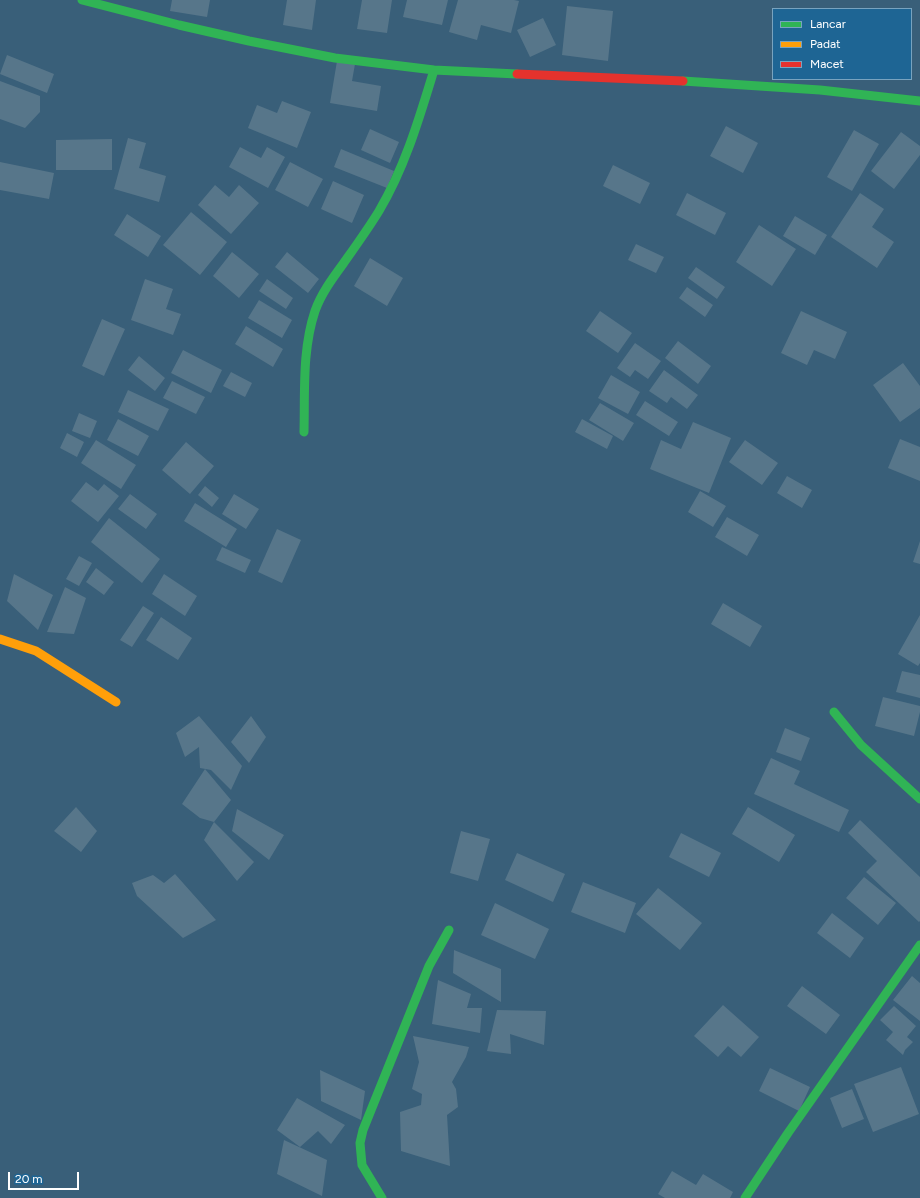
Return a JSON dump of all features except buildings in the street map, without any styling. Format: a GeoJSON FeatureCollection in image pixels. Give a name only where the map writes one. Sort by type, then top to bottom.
{"type":"FeatureCollection","features":[{"type":"Feature","properties":{"kind":"street"},"geometry":{"type":"LineString","coordinates":[[82,0],[249,41],[335,58],[434,70],[694,81],[820,90],[920,101]]}},
{"type":"Feature","properties":{"kind":"street"},"geometry":{"type":"LineString","coordinates":[[304,432],[307,355],[315,311],[323,293],[390,192],[414,136],[434,70]]}},
{"type":"Feature","properties":{"kind":"street"},"geometry":{"type":"LineString","coordinates":[[0,639],[36,651],[116,702]]}},
{"type":"Feature","properties":{"kind":"street"},"geometry":{"type":"LineString","coordinates":[[834,712],[861,745],[920,799]]}},
{"type":"Feature","properties":{"kind":"street"},"geometry":{"type":"LineString","coordinates":[[382,1198],[362,1165],[360,1143],[429,966],[449,930]]}},
{"type":"Feature","properties":{"kind":"street"},"geometry":{"type":"LineString","coordinates":[[746,1198],[788,1133],[920,945]]}},
{"type":"Feature","properties":{"kind":"traffic: fast"},"geometry":{"type":"LineString","coordinates":[[82,0],[179,25],[335,58],[434,70],[517,74]]}},
{"type":"Feature","properties":{"kind":"traffic: fast"},"geometry":{"type":"LineString","coordinates":[[304,432],[304,386],[306,356],[315,311],[327,287],[379,211],[388,194],[411,142],[434,70]]}},
{"type":"Feature","properties":{"kind":"traffic: fast"},"geometry":{"type":"LineString","coordinates":[[683,81],[820,90],[920,101]]}},
{"type":"Feature","properties":{"kind":"traffic: fast"},"geometry":{"type":"LineString","coordinates":[[834,712],[861,745],[920,799]]}},
{"type":"Feature","properties":{"kind":"traffic: fast"},"geometry":{"type":"LineString","coordinates":[[382,1198],[362,1165],[360,1143],[363,1130],[429,966],[449,930]]}},
{"type":"Feature","properties":{"kind":"traffic: fast"},"geometry":{"type":"LineString","coordinates":[[745,1198],[788,1133],[920,945]]}},
{"type":"Feature","properties":{"kind":"traffic: slow"},"geometry":{"type":"LineString","coordinates":[[0,639],[36,651],[116,702]]}},
{"type":"Feature","properties":{"kind":"traffic: jam"},"geometry":{"type":"LineString","coordinates":[[517,74],[683,81]]}}]}
